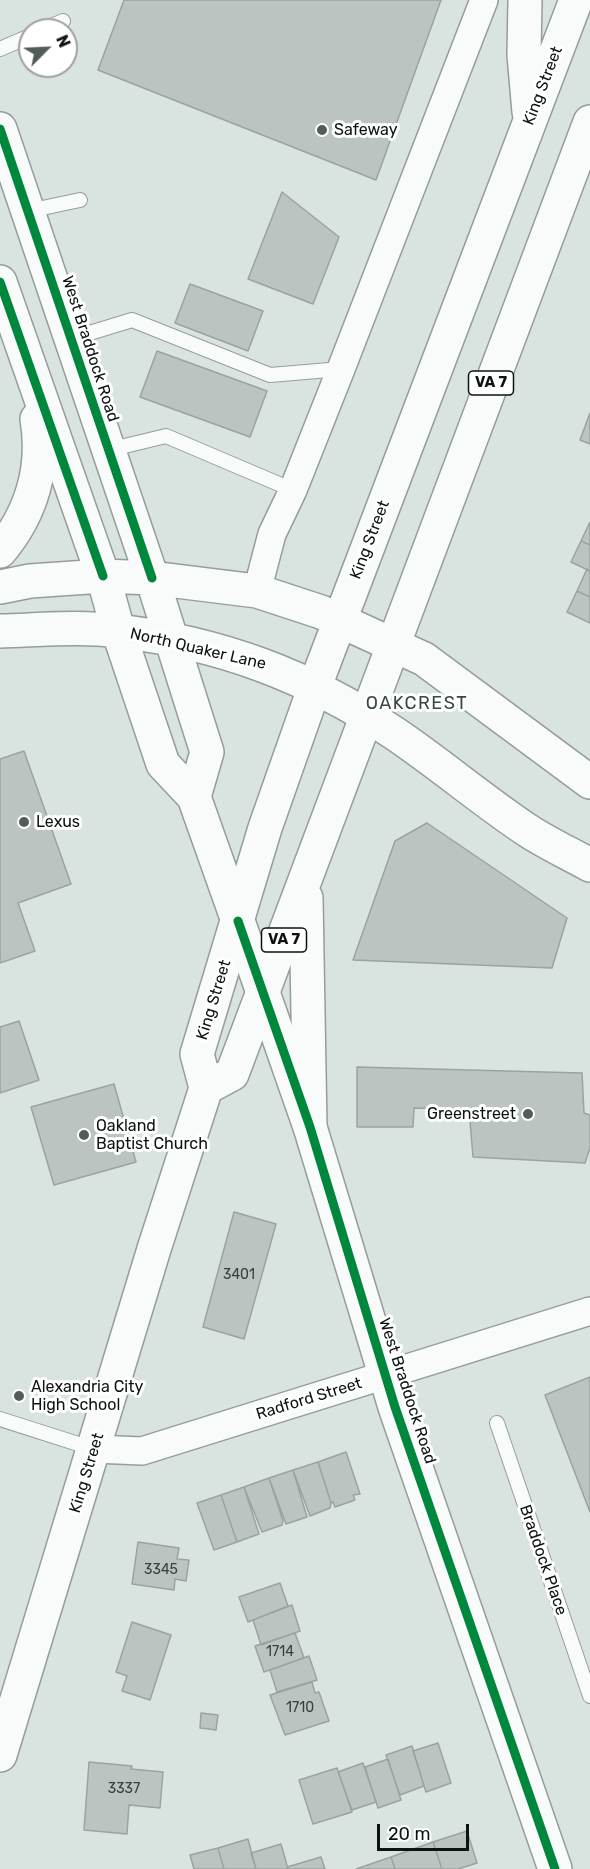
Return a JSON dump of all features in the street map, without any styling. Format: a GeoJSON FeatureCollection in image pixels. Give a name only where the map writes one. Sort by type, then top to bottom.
{"type":"FeatureCollection","features":[{"type":"Feature","properties":{"kind":"main road"},"geometry":{"type":"LineString","coordinates":[[525,0],[524,55],[530,120]]}},
{"type":"Feature","properties":{"kind":"main road","name":"King Street"},"geometry":{"type":"LineString","coordinates":[[0,1755],[154,1249],[207,1088],[197,1054],[264,828],[339,620],[576,0]]}},
{"type":"Feature","properties":{"kind":"main road","name":"VA 7"},"geometry":{"type":"LineString","coordinates":[[207,1088],[232,1074],[369,718],[393,645],[590,122]]}},
{"type":"Feature","properties":{"kind":"main road","name":"West Braddock Road"},"geometry":{"type":"LineString","coordinates":[[0,129],[152,578],[207,752],[194,797]]}},
{"type":"Feature","properties":{"kind":"main road","name":"West Braddock Road"},"geometry":{"type":"LineString","coordinates":[[0,282],[103,576],[118,630],[164,764],[194,797],[238,921],[310,1128],[385,1376],[555,1869]]}},
{"type":"Feature","properties":{"kind":"main road"},"geometry":{"type":"LineString","coordinates":[[0,550],[22,519],[36,481],[40,461],[38,425],[24,352]]}},
{"type":"Feature","properties":{"kind":"main road"},"geometry":{"type":"LineString","coordinates":[[0,587],[103,576],[152,578],[257,591],[339,620],[436,667],[590,782]]}},
{"type":"Feature","properties":{"kind":"main road","name":"North Quaker Lane"},"geometry":{"type":"LineString","coordinates":[[0,631],[118,630],[170,639],[257,662],[315,686],[393,732],[531,833],[590,865]]}},
{"type":"Feature","properties":{"kind":"main road"},"geometry":{"type":"LineString","coordinates":[[304,885],[310,1128]]}},
{"type":"Feature","properties":{"kind":"street"},"geometry":{"type":"LineString","coordinates":[[257,591],[272,534],[293,490],[484,0]]}},
{"type":"Feature","properties":{"kind":"street","name":"Radford Street"},"geometry":{"type":"LineString","coordinates":[[94,1449],[142,1451],[590,1311]]}},
{"type":"Feature","properties":{"kind":"lane"},"geometry":{"type":"LineString","coordinates":[[0,49],[18,41]]}},
{"type":"Feature","properties":{"kind":"lane"},"geometry":{"type":"LineString","coordinates":[[28,211],[80,200]]}},
{"type":"Feature","properties":{"kind":"lane"},"geometry":{"type":"LineString","coordinates":[[70,339],[132,320],[270,375],[341,369]]}},
{"type":"Feature","properties":{"kind":"lane"},"geometry":{"type":"LineString","coordinates":[[108,450],[166,436],[293,490]]}},
{"type":"Feature","properties":{"kind":"lane"},"geometry":{"type":"LineString","coordinates":[[0,1419],[94,1449]]}},
{"type":"Feature","properties":{"kind":"lane","name":"Braddock Place"},"geometry":{"type":"LineString","coordinates":[[496,1423],[590,1696]]}},
{"type":"Feature","properties":{"kind":"building","name":"Safeway"},"geometry":{"type":"Polygon","coordinates":[[[124,0],[441,0],[376,180],[98,70],[124,0]]]}},
{"type":"Feature","properties":{"kind":"building"},"geometry":{"type":"Polygon","coordinates":[[[282,192],[339,237],[313,304],[248,279],[282,192]]]}},
{"type":"Feature","properties":{"kind":"building"},"geometry":{"type":"Polygon","coordinates":[[[190,284],[263,311],[248,351],[175,323],[190,284]]]}},
{"type":"Feature","properties":{"kind":"building"},"geometry":{"type":"Polygon","coordinates":[[[157,351],[267,391],[250,437],[140,397],[157,351]]]}},
{"type":"Feature","properties":{"kind":"building"},"geometry":{"type":"Polygon","coordinates":[[[590,413],[590,444],[580,440],[590,413]]]}},
{"type":"Feature","properties":{"kind":"building"},"geometry":{"type":"Polygon","coordinates":[[[590,522],[590,545],[581,541],[590,522]]]}},
{"type":"Feature","properties":{"kind":"building"},"geometry":{"type":"Polygon","coordinates":[[[581,541],[590,545],[590,571],[571,562],[581,541]]]}},
{"type":"Feature","properties":{"kind":"building"},"geometry":{"type":"Polygon","coordinates":[[[587,569],[590,571],[590,597],[577,591],[587,569]]]}},
{"type":"Feature","properties":{"kind":"building"},"geometry":{"type":"Polygon","coordinates":[[[577,591],[590,597],[590,623],[567,612],[577,591]]]}},
{"type":"Feature","properties":{"kind":"building","name":"Lexus"},"geometry":{"type":"Polygon","coordinates":[[[24,751],[71,884],[18,903],[35,951],[0,963],[0,759],[24,751]]]}},
{"type":"Feature","properties":{"kind":"building"},"geometry":{"type":"Polygon","coordinates":[[[427,823],[567,918],[552,968],[353,960],[395,841],[427,823]]]}},
{"type":"Feature","properties":{"kind":"building"},"geometry":{"type":"Polygon","coordinates":[[[19,1021],[39,1080],[0,1093],[0,1027],[19,1021]]]}},
{"type":"Feature","properties":{"kind":"building","name":"Greenstreet"},"geometry":{"type":"Polygon","coordinates":[[[357,1067],[582,1073],[584,1113],[590,1115],[590,1148],[585,1163],[473,1157],[469,1109],[414,1108],[413,1127],[357,1127],[357,1067]]]}},
{"type":"Feature","properties":{"kind":"building","name":"Oakland Baptist Church"},"geometry":{"type":"Polygon","coordinates":[[[114,1084],[136,1162],[54,1185],[31,1107],[114,1084]]]}},
{"type":"Feature","properties":{"kind":"building"},"geometry":{"type":"Polygon","coordinates":[[[234,1212],[276,1224],[244,1339],[203,1327],[234,1212]]]}},
{"type":"Feature","properties":{"kind":"building"},"geometry":{"type":"Polygon","coordinates":[[[590,1377],[590,1512],[545,1395],[590,1377]]]}},
{"type":"Feature","properties":{"kind":"building"},"geometry":{"type":"Polygon","coordinates":[[[346,1452],[360,1494],[353,1495],[355,1500],[335,1507],[333,1502],[331,1503],[318,1462],[346,1452]]]}},
{"type":"Feature","properties":{"kind":"building"},"geometry":{"type":"Polygon","coordinates":[[[318,1462],[331,1503],[330,1508],[310,1516],[293,1470],[318,1462]]]}},
{"type":"Feature","properties":{"kind":"building"},"geometry":{"type":"Polygon","coordinates":[[[293,1470],[307,1517],[286,1524],[269,1478],[293,1470]]]}},
{"type":"Feature","properties":{"kind":"building"},"geometry":{"type":"Polygon","coordinates":[[[269,1478],[283,1521],[282,1525],[262,1532],[244,1487],[269,1478]]]}},
{"type":"Feature","properties":{"kind":"building"},"geometry":{"type":"Polygon","coordinates":[[[244,1487],[259,1534],[237,1542],[221,1495],[244,1487]]]}},
{"type":"Feature","properties":{"kind":"building"},"geometry":{"type":"Polygon","coordinates":[[[221,1495],[237,1542],[214,1550],[197,1503],[221,1495]]]}},
{"type":"Feature","properties":{"kind":"building"},"geometry":{"type":"Polygon","coordinates":[[[138,1542],[179,1548],[177,1559],[189,1560],[186,1581],[175,1579],[174,1590],[132,1584],[138,1542]]]}},
{"type":"Feature","properties":{"kind":"building"},"geometry":{"type":"Polygon","coordinates":[[[280,1583],[288,1606],[248,1622],[239,1597],[280,1583]]]}},
{"type":"Feature","properties":{"kind":"building"},"geometry":{"type":"Polygon","coordinates":[[[292,1605],[300,1631],[261,1645],[253,1620],[292,1605]]]}},
{"type":"Feature","properties":{"kind":"building"},"geometry":{"type":"Polygon","coordinates":[[[132,1622],[171,1635],[150,1700],[122,1691],[127,1676],[116,1672],[132,1622]]]}},
{"type":"Feature","properties":{"kind":"building"},"geometry":{"type":"Polygon","coordinates":[[[295,1633],[304,1658],[264,1672],[255,1646],[295,1633]]]}},
{"type":"Feature","properties":{"kind":"building"},"geometry":{"type":"Polygon","coordinates":[[[309,1656],[317,1680],[277,1692],[270,1670],[309,1656]]]}},
{"type":"Feature","properties":{"kind":"building"},"geometry":{"type":"Polygon","coordinates":[[[312,1682],[315,1693],[319,1692],[329,1721],[285,1735],[270,1695],[312,1682]]]}},
{"type":"Feature","properties":{"kind":"building"},"geometry":{"type":"Polygon","coordinates":[[[201,1713],[218,1715],[216,1730],[200,1728],[201,1713]]]}},
{"type":"Feature","properties":{"kind":"building"},"geometry":{"type":"Polygon","coordinates":[[[438,1743],[451,1783],[426,1792],[413,1751],[438,1743]]]}},
{"type":"Feature","properties":{"kind":"building"},"geometry":{"type":"Polygon","coordinates":[[[412,1746],[424,1786],[400,1795],[386,1755],[412,1746]]]}},
{"type":"Feature","properties":{"kind":"building"},"geometry":{"type":"Polygon","coordinates":[[[388,1759],[401,1800],[378,1808],[365,1767],[388,1759]]]}},
{"type":"Feature","properties":{"kind":"building"},"geometry":{"type":"Polygon","coordinates":[[[89,1762],[163,1772],[160,1808],[129,1805],[127,1834],[84,1830],[89,1762]]]}},
{"type":"Feature","properties":{"kind":"building"},"geometry":{"type":"Polygon","coordinates":[[[363,1763],[376,1802],[352,1810],[338,1772],[363,1763]]]}},
{"type":"Feature","properties":{"kind":"building"},"geometry":{"type":"Polygon","coordinates":[[[337,1768],[352,1812],[313,1824],[299,1780],[337,1768]]]}},
{"type":"Feature","properties":{"kind":"building"},"geometry":{"type":"Polygon","coordinates":[[[467,1831],[477,1863],[458,1869],[442,1869],[433,1842],[467,1831]]]}},
{"type":"Feature","properties":{"kind":"building"},"geometry":{"type":"Polygon","coordinates":[[[248,1839],[256,1869],[224,1869],[218,1848],[248,1839]]]}},
{"type":"Feature","properties":{"kind":"building"},"geometry":{"type":"Polygon","coordinates":[[[433,1842],[442,1869],[395,1869],[391,1857],[433,1842]]]}},
{"type":"Feature","properties":{"kind":"building"},"geometry":{"type":"Polygon","coordinates":[[[281,1844],[288,1869],[256,1869],[251,1853],[281,1844]]]}},
{"type":"Feature","properties":{"kind":"building"},"geometry":{"type":"Polygon","coordinates":[[[218,1848],[224,1869],[194,1869],[190,1855],[218,1848]]]}},
{"type":"Feature","properties":{"kind":"building"},"geometry":{"type":"Polygon","coordinates":[[[321,1857],[325,1869],[288,1869],[287,1867],[321,1857]]]}},
{"type":"Feature","properties":{"kind":"building"},"geometry":{"type":"Polygon","coordinates":[[[391,1857],[395,1869],[356,1869],[391,1857]]]}},
{"type":"Feature","properties":{"kind":"cycle path"},"geometry":{"type":"LineString","coordinates":[[0,129],[152,578]]}},
{"type":"Feature","properties":{"kind":"cycle path"},"geometry":{"type":"LineString","coordinates":[[0,282],[103,576]]}},
{"type":"Feature","properties":{"kind":"cycle path"},"geometry":{"type":"LineString","coordinates":[[238,921],[310,1127],[395,1407],[555,1869]]}},
{"type":"Feature","properties":{"kind":"place","name":"Safeway"},"geometry":{"type":"Point","coordinates":[322,130]}},
{"type":"Feature","properties":{"kind":"place","name":"Lexus"},"geometry":{"type":"Point","coordinates":[24,822]}},
{"type":"Feature","properties":{"kind":"place","name":"Greenstreet"},"geometry":{"type":"Point","coordinates":[528,1114]}},
{"type":"Feature","properties":{"kind":"place","name":"Oakland Baptist Church"},"geometry":{"type":"Point","coordinates":[84,1135]}},
{"type":"Feature","properties":{"kind":"place","name":"Alexandria City High School"},"geometry":{"type":"Point","coordinates":[19,1396]}},
{"type":"Feature","properties":{"kind":"district","name":"OAKCREST"},"geometry":{"type":"Point","coordinates":[417,704]}}]}
